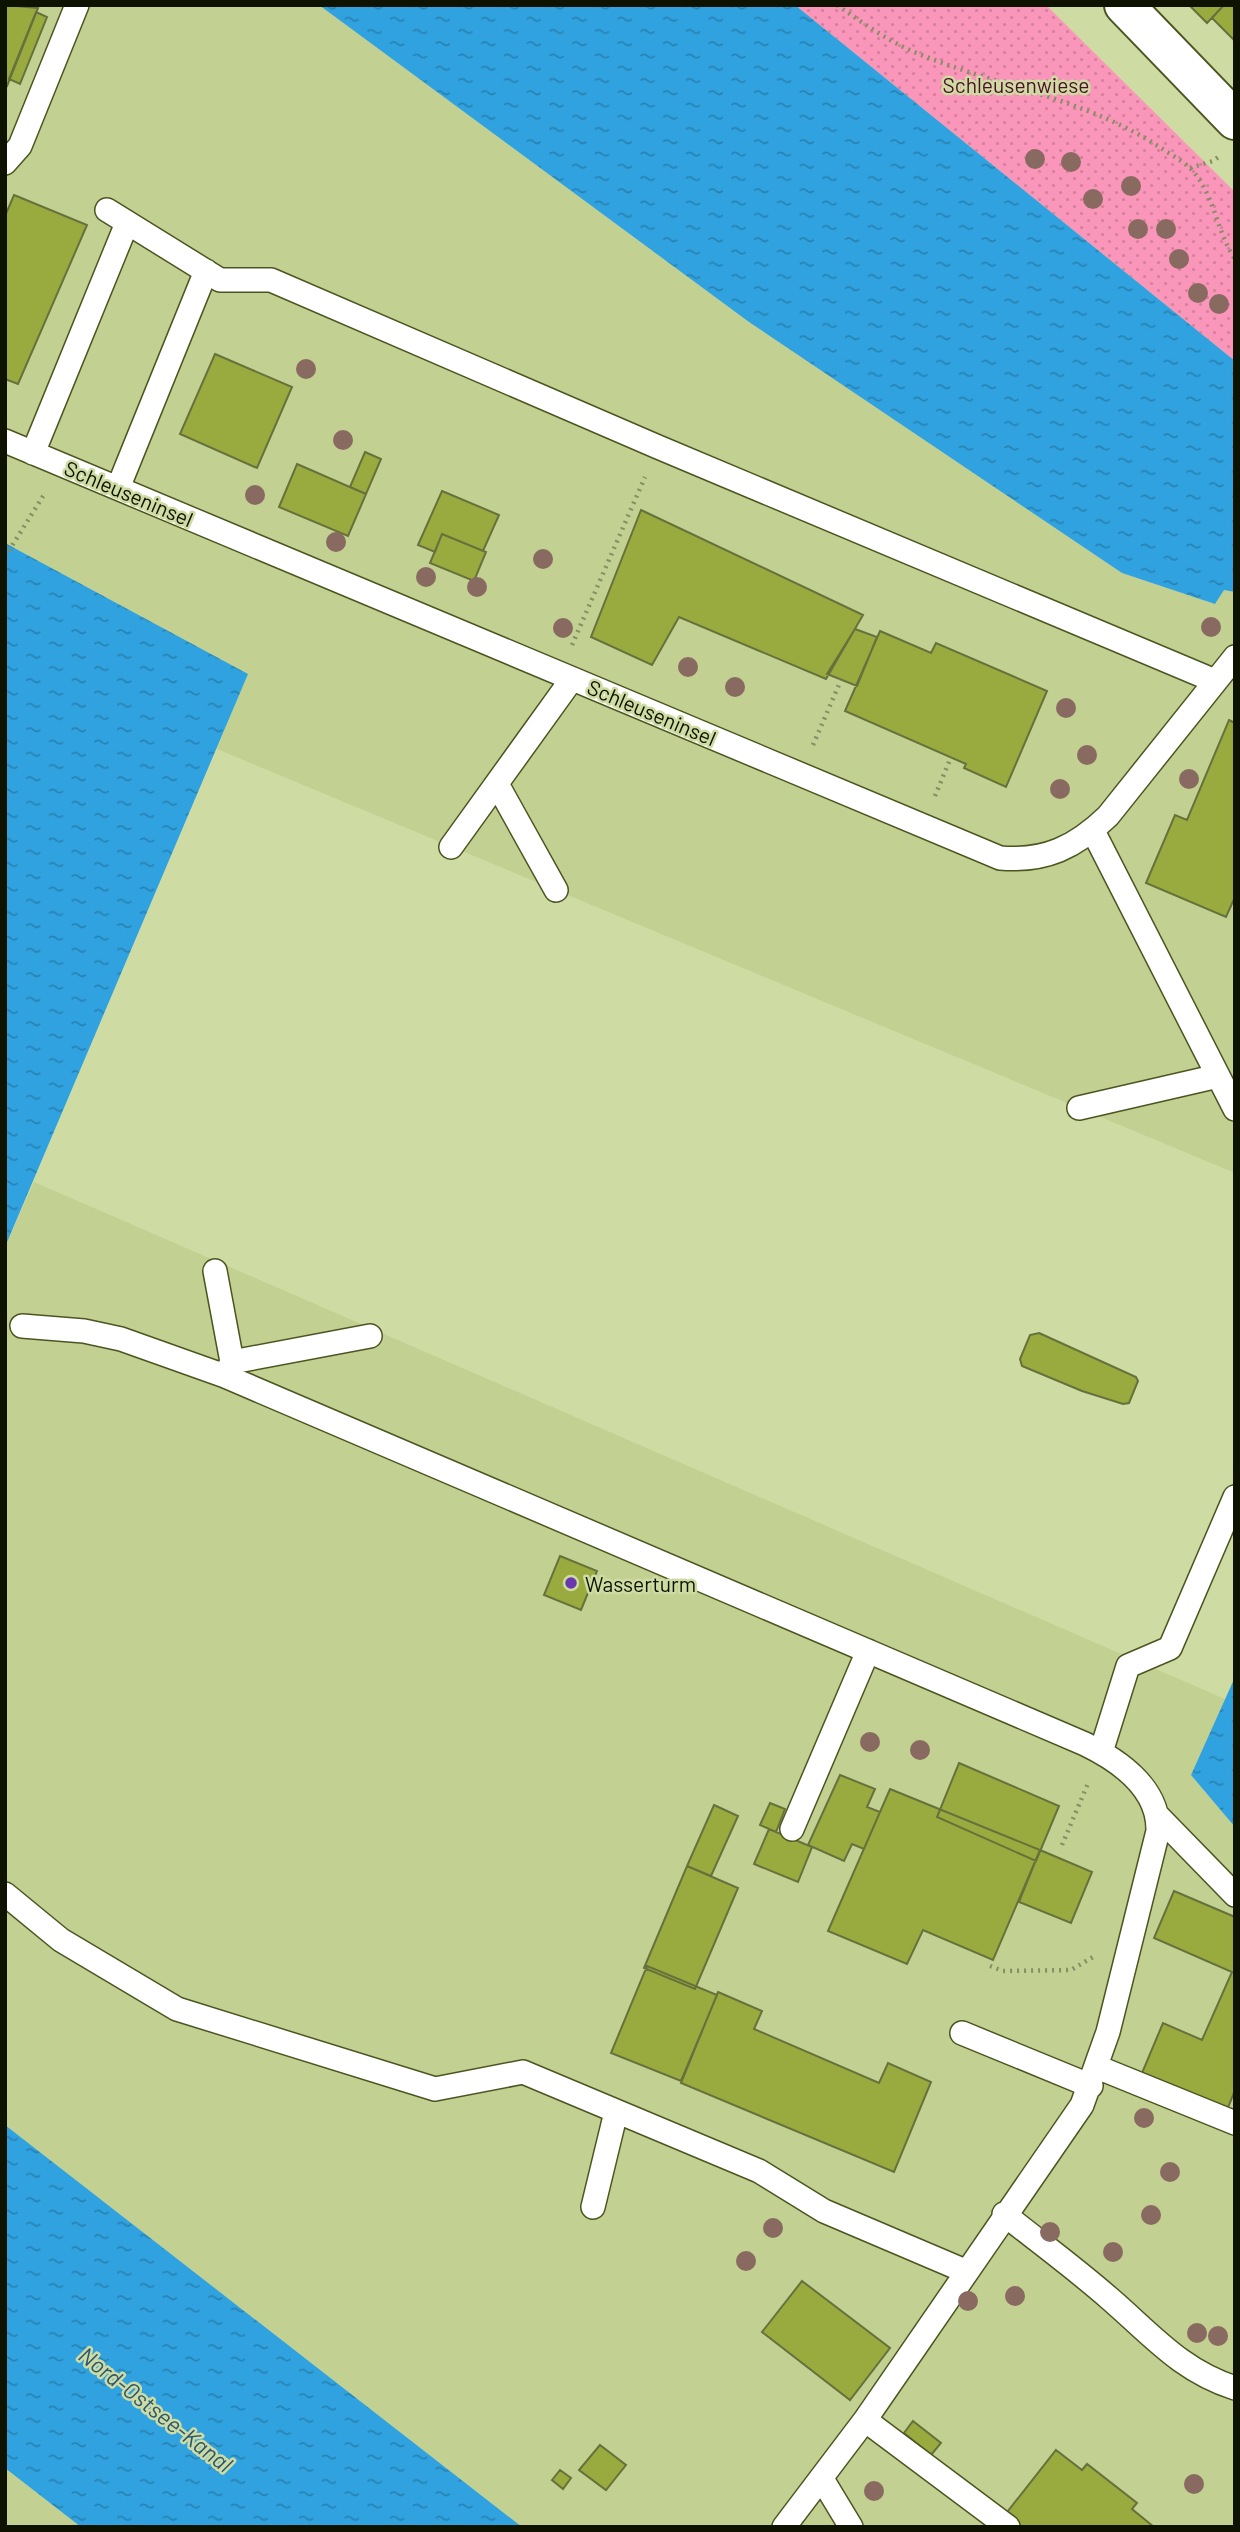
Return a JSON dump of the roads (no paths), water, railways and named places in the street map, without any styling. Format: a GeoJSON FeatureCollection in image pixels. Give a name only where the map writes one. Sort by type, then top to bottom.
{"type":"FeatureCollection","features":[{"type":"Feature","properties":{"kind":"street"},"geometry":{"type":"LineString","coordinates":[[1124,5],[1231,134]]}},
{"type":"Feature","properties":{"kind":"lane"},"geometry":{"type":"LineString","coordinates":[[5,163],[20,146],[77,5]]}},
{"type":"Feature","properties":{"kind":"lane"},"geometry":{"type":"LineString","coordinates":[[107,210],[220,280],[271,280],[658,447],[1215,681]]}},
{"type":"Feature","properties":{"kind":"lane"},"geometry":{"type":"LineString","coordinates":[[33,453],[127,223]]}},
{"type":"Feature","properties":{"kind":"lane"},"geometry":{"type":"LineString","coordinates":[[118,488],[205,271]]}},
{"type":"Feature","properties":{"kind":"lane","name":"Schleuseninsel"},"geometry":{"type":"LineString","coordinates":[[5,442],[1000,858],[1023,860],[1073,846],[1093,831],[1108,816],[1235,657]]}},
{"type":"Feature","properties":{"kind":"lane"},"geometry":{"type":"LineString","coordinates":[[451,847],[497,784],[566,676]]}},
{"type":"Feature","properties":{"kind":"lane"},"geometry":{"type":"LineString","coordinates":[[497,784],[556,890]]}},
{"type":"Feature","properties":{"kind":"lane"},"geometry":{"type":"LineString","coordinates":[[1093,831],[1235,1110]]}},
{"type":"Feature","properties":{"kind":"lane"},"geometry":{"type":"LineString","coordinates":[[1079,1108],[1218,1076]]}},
{"type":"Feature","properties":{"kind":"lane"},"geometry":{"type":"LineString","coordinates":[[215,1271],[228,1369]]}},
{"type":"Feature","properties":{"kind":"lane"},"geometry":{"type":"LineString","coordinates":[[22,1326],[84,1331],[228,1369],[1101,1752],[1128,1770],[1153,1801],[1158,1816],[1158,1831],[1094,2076],[1064,2132],[1004,2214],[865,2420],[784,2527]]}},
{"type":"Feature","properties":{"kind":"lane"},"geometry":{"type":"LineString","coordinates":[[228,1369],[370,1336]]}},
{"type":"Feature","properties":{"kind":"lane"},"geometry":{"type":"LineString","coordinates":[[1101,1752],[1128,1667],[1170,1648],[1235,1497]]}},
{"type":"Feature","properties":{"kind":"lane"},"geometry":{"type":"LineString","coordinates":[[792,1829],[868,1651]]}},
{"type":"Feature","properties":{"kind":"lane"},"geometry":{"type":"LineString","coordinates":[[1158,1816],[1235,1895]]}},
{"type":"Feature","properties":{"kind":"lane"},"geometry":{"type":"LineString","coordinates":[[5,1894],[61,1940],[177,2009],[435,2089],[523,2072],[759,2171],[824,2210],[965,2271]]}},
{"type":"Feature","properties":{"kind":"lane"},"geometry":{"type":"LineString","coordinates":[[962,2033],[1235,2123]]}},
{"type":"Feature","properties":{"kind":"lane"},"geometry":{"type":"LineString","coordinates":[[593,2207],[616,2112]]}},
{"type":"Feature","properties":{"kind":"lane"},"geometry":{"type":"LineString","coordinates":[[1004,2214],[1109,2298],[1164,2351],[1206,2378],[1235,2388]]}},
{"type":"Feature","properties":{"kind":"lane"},"geometry":{"type":"LineString","coordinates":[[865,2420],[1008,2527]]}},
{"type":"Feature","properties":{"kind":"lane"},"geometry":{"type":"LineString","coordinates":[[822,2479],[852,2527]]}},
{"type":"Feature","properties":{"kind":"water"},"geometry":{"type":"Polygon","coordinates":[[[319,5],[795,5],[1235,361],[1235,592],[1224,590],[1215,604],[1122,573],[749,322],[319,5]]]}},
{"type":"Feature","properties":{"kind":"water"},"geometry":{"type":"Polygon","coordinates":[[[5,543],[248,674],[5,1247],[5,543]]]}},
{"type":"Feature","properties":{"kind":"water"},"geometry":{"type":"Polygon","coordinates":[[[1235,1677],[1235,1827],[1191,1775],[1235,1677]]]}},
{"type":"Feature","properties":{"kind":"water","name":"Nord-Ostsee-Kanal"},"geometry":{"type":"Polygon","coordinates":[[[5,2125],[522,2527],[81,2527],[5,2468],[5,2125]]]}},
{"type":"Feature","properties":{"kind":"place","name":"Wasserturm"},"geometry":{"type":"Point","coordinates":[571,1583]}},
{"type":"Feature","properties":{"kind":"park label","name":"Schleusenwiese"},"geometry":{"type":"Point","coordinates":[1016,84]}}]}
